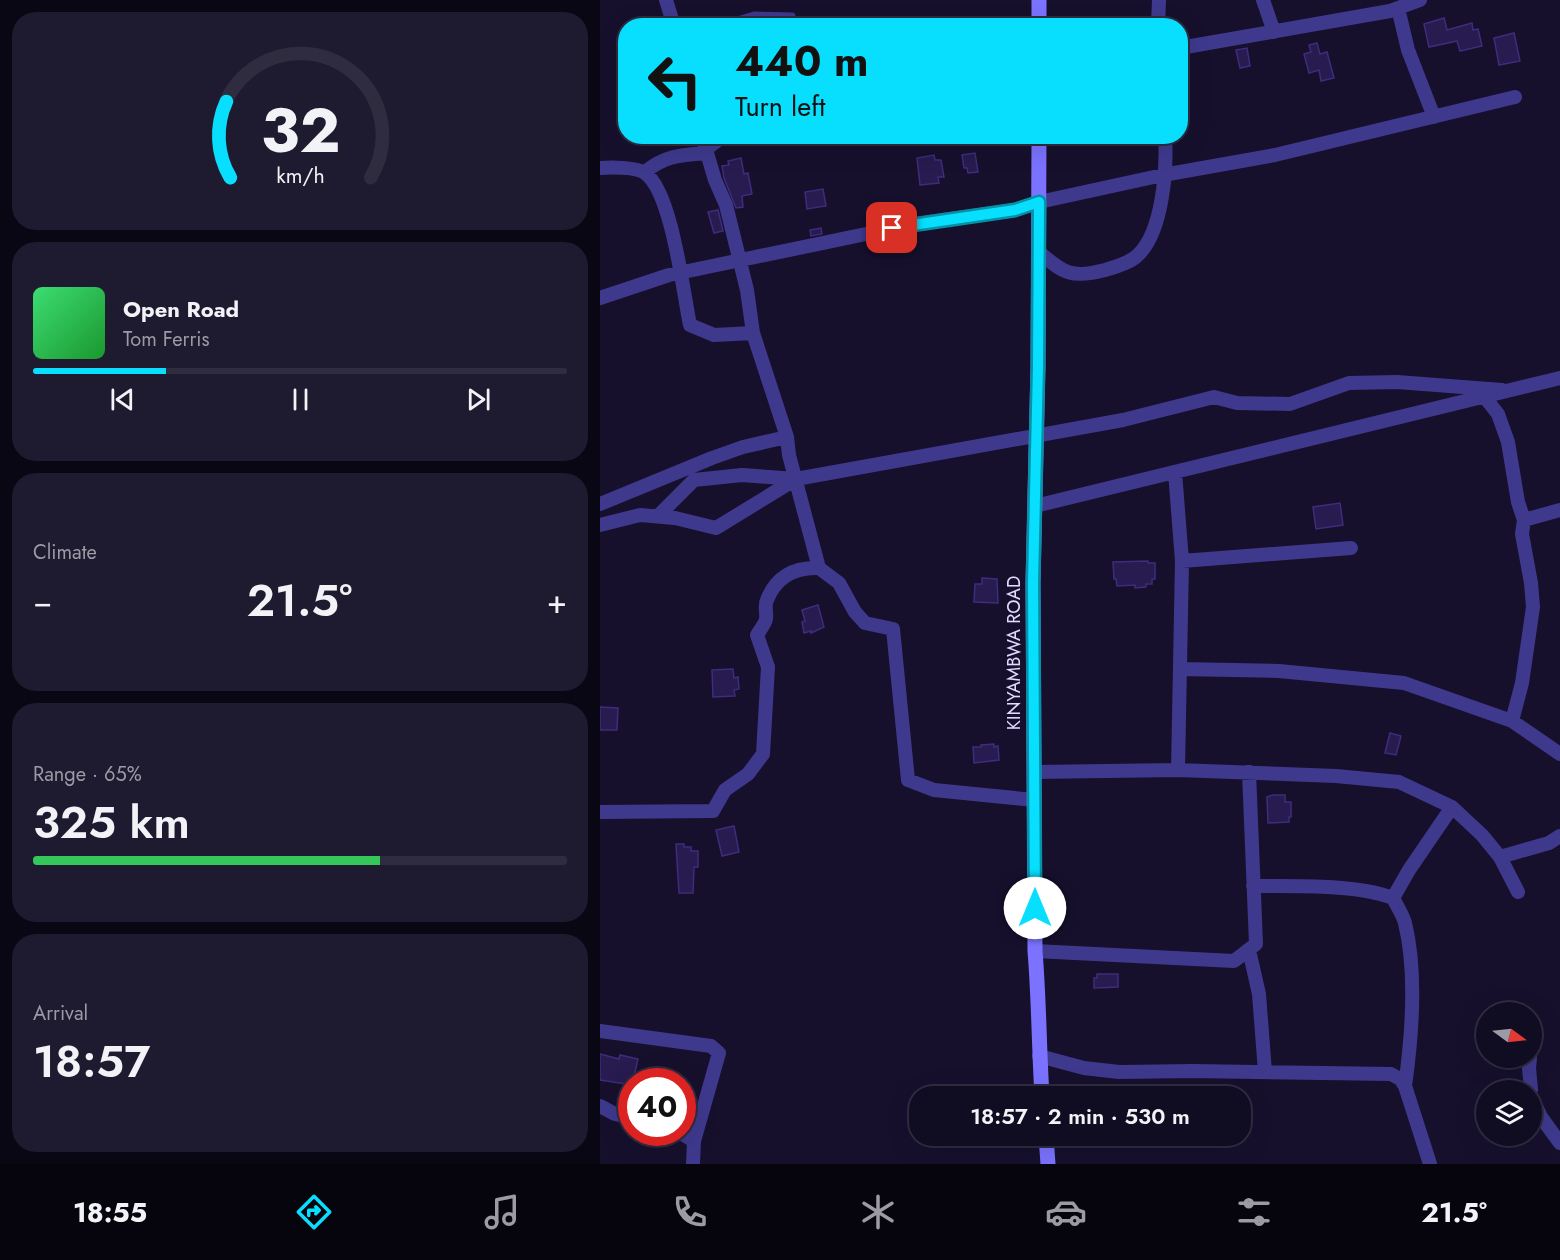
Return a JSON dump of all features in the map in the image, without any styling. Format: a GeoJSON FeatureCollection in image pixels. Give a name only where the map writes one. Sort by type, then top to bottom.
{"type":"FeatureCollection","features":[{"type":"Feature","properties":{"kind":"street"},"geometry":{"type":"LineString","coordinates":[[666,0],[672,18]]}},
{"type":"Feature","properties":{"kind":"street"},"geometry":{"type":"LineString","coordinates":[[1039,0],[1039,18]]}},
{"type":"Feature","properties":{"kind":"street"},"geometry":{"type":"LineString","coordinates":[[1158,18],[1159,0]]}},
{"type":"Feature","properties":{"kind":"street"},"geometry":{"type":"LineString","coordinates":[[1263,0],[1274,32]]}},
{"type":"Feature","properties":{"kind":"street"},"geometry":{"type":"LineString","coordinates":[[1188,47],[1398,8],[1420,0]]}},
{"type":"Feature","properties":{"kind":"street"},"geometry":{"type":"LineString","coordinates":[[1398,8],[1408,50],[1434,117]]}},
{"type":"Feature","properties":{"kind":"street"},"geometry":{"type":"LineString","coordinates":[[600,298],[680,273],[914,224],[1015,210],[1039,202],[1163,175],[1275,155],[1515,98]]}},
{"type":"Feature","properties":{"kind":"street"},"geometry":{"type":"LineString","coordinates":[[704,144],[726,205],[747,290],[753,333],[787,437],[819,568]]}},
{"type":"Feature","properties":{"kind":"street","name":"KINYAMBWA ROAD"},"geometry":{"type":"LineString","coordinates":[[1039,144],[1037,436],[1033,583],[1035,951],[1040,1002],[1039,1056],[1041,1086]]}},
{"type":"Feature","properties":{"kind":"street"},"geometry":{"type":"LineString","coordinates":[[1039,252],[1053,264],[1071,274],[1112,268],[1138,256],[1157,220],[1165,144]]}},
{"type":"Feature","properties":{"kind":"street"},"geometry":{"type":"LineString","coordinates":[[645,172],[658,161],[707,153]]}},
{"type":"Feature","properties":{"kind":"street"},"geometry":{"type":"LineString","coordinates":[[601,166],[645,172],[659,191],[671,227],[690,325],[714,335],[753,333]]}},
{"type":"Feature","properties":{"kind":"street"},"geometry":{"type":"LineString","coordinates":[[1035,506],[1502,390],[1560,378]]}},
{"type":"Feature","properties":{"kind":"street"},"geometry":{"type":"LineString","coordinates":[[658,516],[694,480],[742,475],[796,479],[1123,420],[1214,396],[1237,403],[1290,404],[1349,383],[1397,382],[1502,390]]}},
{"type":"Feature","properties":{"kind":"street"},"geometry":{"type":"LineString","coordinates":[[1483,395],[1498,414],[1508,442],[1518,502],[1524,520],[1522,534],[1532,583],[1533,607],[1522,682],[1512,721]]}},
{"type":"Feature","properties":{"kind":"street"},"geometry":{"type":"LineString","coordinates":[[600,504],[712,458],[743,447],[787,437]]}},
{"type":"Feature","properties":{"kind":"street"},"geometry":{"type":"LineString","coordinates":[[1175,472],[1182,561],[1179,770]]}},
{"type":"Feature","properties":{"kind":"street"},"geometry":{"type":"LineString","coordinates":[[600,525],[640,515],[675,518],[716,528],[751,509],[796,479]]}},
{"type":"Feature","properties":{"kind":"street"},"geometry":{"type":"LineString","coordinates":[[1524,520],[1560,510]]}},
{"type":"Feature","properties":{"kind":"street"},"geometry":{"type":"LineString","coordinates":[[1182,561],[1351,548]]}},
{"type":"Feature","properties":{"kind":"street"},"geometry":{"type":"LineString","coordinates":[[600,812],[713,811],[725,790],[748,774],[763,754],[768,667],[757,635],[766,620],[766,602],[777,581],[804,568],[819,568],[839,583],[855,612],[866,623],[893,629],[908,780],[934,790],[1034,800]]}},
{"type":"Feature","properties":{"kind":"street"},"geometry":{"type":"LineString","coordinates":[[1180,669],[1279,671],[1404,683],[1512,721],[1560,754]]}},
{"type":"Feature","properties":{"kind":"street"},"geometry":{"type":"LineString","coordinates":[[1034,772],[1179,770],[1336,776],[1399,782],[1452,807],[1482,835],[1500,857],[1518,892]]}},
{"type":"Feature","properties":{"kind":"street"},"geometry":{"type":"LineString","coordinates":[[1035,951],[1234,961],[1249,950],[1256,944],[1249,772]]}},
{"type":"Feature","properties":{"kind":"street"},"geometry":{"type":"LineString","coordinates":[[1393,898],[1409,870],[1452,807]]}},
{"type":"Feature","properties":{"kind":"street"},"geometry":{"type":"LineString","coordinates":[[1500,857],[1549,843],[1560,836]]}},
{"type":"Feature","properties":{"kind":"street"},"geometry":{"type":"LineString","coordinates":[[1254,886],[1347,889],[1382,894],[1393,898],[1404,921],[1411,954],[1410,1047],[1405,1086]]}},
{"type":"Feature","properties":{"kind":"street"},"geometry":{"type":"LineString","coordinates":[[1249,950],[1259,994],[1265,1072]]}},
{"type":"Feature","properties":{"kind":"street"},"geometry":{"type":"LineString","coordinates":[[600,1031],[711,1046],[719,1053],[696,1134]]}},
{"type":"Feature","properties":{"kind":"street"},"geometry":{"type":"LineString","coordinates":[[1039,1056],[1084,1068],[1119,1072],[1390,1074],[1400,1078],[1405,1086],[1430,1164]]}},
{"type":"Feature","properties":{"kind":"street"},"geometry":{"type":"LineString","coordinates":[[600,1106],[618,1115]]}},
{"type":"Feature","properties":{"kind":"street"},"geometry":{"type":"LineString","coordinates":[[1542,1119],[1560,1143]]}},
{"type":"Feature","properties":{"kind":"street"},"geometry":{"type":"LineString","coordinates":[[693,1164],[694,1146]]}},
{"type":"Feature","properties":{"kind":"street"},"geometry":{"type":"LineString","coordinates":[[1047,1146],[1048,1164]]}},
{"type":"Feature","properties":{"kind":"lane"},"geometry":{"type":"LineString","coordinates":[[744,18],[754,15],[792,15]]}},
{"type":"Feature","properties":{"kind":"lane"},"geometry":{"type":"LineString","coordinates":[[707,153],[719,144]]}},
{"type":"Feature","properties":{"kind":"building"},"geometry":{"type":"Polygon","coordinates":[[[1444,18],[1447,30],[1472,23],[1473,30],[1478,29],[1482,46],[1460,51],[1457,41],[1429,47],[1424,24],[1444,18]]]}},
{"type":"Feature","properties":{"kind":"building"},"geometry":{"type":"Polygon","coordinates":[[[1514,33],[1520,61],[1499,65],[1494,38],[1514,33]]]}},
{"type":"Feature","properties":{"kind":"building"},"geometry":{"type":"Polygon","coordinates":[[[1317,43],[1320,54],[1327,52],[1334,78],[1321,81],[1319,70],[1309,73],[1304,54],[1311,52],[1309,45],[1317,43]]]}},
{"type":"Feature","properties":{"kind":"building"},"geometry":{"type":"Polygon","coordinates":[[[1247,48],[1250,66],[1240,68],[1236,50],[1247,48]]]}},
{"type":"Feature","properties":{"kind":"building"},"geometry":{"type":"Polygon","coordinates":[[[975,153],[978,172],[968,173],[967,168],[964,168],[962,155],[975,153]]]}},
{"type":"Feature","properties":{"kind":"building"},"geometry":{"type":"Polygon","coordinates":[[[934,155],[935,160],[941,160],[944,177],[938,177],[939,183],[920,185],[917,158],[934,155]]]}},
{"type":"Feature","properties":{"kind":"building"},"geometry":{"type":"Polygon","coordinates":[[[741,158],[744,174],[748,173],[752,194],[742,196],[743,207],[736,208],[724,178],[722,166],[729,165],[728,161],[741,158]]]}},
{"type":"Feature","properties":{"kind":"building"},"geometry":{"type":"Polygon","coordinates":[[[823,189],[826,206],[807,209],[805,192],[823,189]]]}},
{"type":"Feature","properties":{"kind":"building"},"geometry":{"type":"Polygon","coordinates":[[[718,210],[723,231],[714,233],[708,212],[718,210]]]}},
{"type":"Feature","properties":{"kind":"building"},"geometry":{"type":"Polygon","coordinates":[[[821,228],[822,234],[811,236],[810,230],[821,228]]]}},
{"type":"Feature","properties":{"kind":"building"},"geometry":{"type":"Polygon","coordinates":[[[1340,503],[1343,525],[1316,529],[1313,507],[1340,503]]]}},
{"type":"Feature","properties":{"kind":"building"},"geometry":{"type":"Polygon","coordinates":[[[1148,561],[1148,563],[1155,563],[1155,579],[1152,579],[1152,584],[1135,588],[1135,585],[1117,586],[1116,579],[1114,579],[1113,562],[1148,561]]]}},
{"type":"Feature","properties":{"kind":"building"},"geometry":{"type":"Polygon","coordinates":[[[982,578],[997,579],[998,603],[974,602],[975,584],[982,584],[982,578]]]}},
{"type":"Feature","properties":{"kind":"building"},"geometry":{"type":"Polygon","coordinates":[[[818,605],[824,627],[811,633],[811,631],[804,633],[802,622],[805,621],[802,610],[818,605]]]}},
{"type":"Feature","properties":{"kind":"building"},"geometry":{"type":"Polygon","coordinates":[[[733,669],[734,678],[738,677],[739,689],[734,690],[735,696],[713,697],[712,670],[733,669]]]}},
{"type":"Feature","properties":{"kind":"building"},"geometry":{"type":"Polygon","coordinates":[[[600,707],[618,708],[617,730],[600,730],[600,707]]]}},
{"type":"Feature","properties":{"kind":"building"},"geometry":{"type":"Polygon","coordinates":[[[1390,733],[1401,736],[1396,755],[1385,753],[1390,733]]]}},
{"type":"Feature","properties":{"kind":"building"},"geometry":{"type":"Polygon","coordinates":[[[994,744],[994,747],[998,746],[999,760],[974,763],[973,747],[994,744]]]}},
{"type":"Feature","properties":{"kind":"building"},"geometry":{"type":"Polygon","coordinates":[[[1285,795],[1285,802],[1291,802],[1289,822],[1268,823],[1267,797],[1285,795]]]}},
{"type":"Feature","properties":{"kind":"building"},"geometry":{"type":"Polygon","coordinates":[[[734,826],[739,852],[722,856],[716,830],[734,826]]]}},
{"type":"Feature","properties":{"kind":"building"},"geometry":{"type":"Polygon","coordinates":[[[676,844],[684,844],[684,847],[691,847],[691,851],[698,851],[698,867],[694,867],[693,893],[679,893],[676,844]]]}},
{"type":"Feature","properties":{"kind":"building"},"geometry":{"type":"Polygon","coordinates":[[[1097,974],[1118,974],[1118,987],[1094,988],[1094,978],[1097,978],[1097,974]]]}},
{"type":"Feature","properties":{"kind":"building"},"geometry":{"type":"Polygon","coordinates":[[[600,1054],[619,1059],[620,1055],[638,1059],[636,1068],[618,1068],[618,1083],[600,1080],[600,1054]]]}},
{"type":"Feature","properties":{"kind":"route"},"geometry":{"type":"LineString","coordinates":[[892,228],[1015,210],[1039,202],[1033,583],[1035,908]]}}]}
